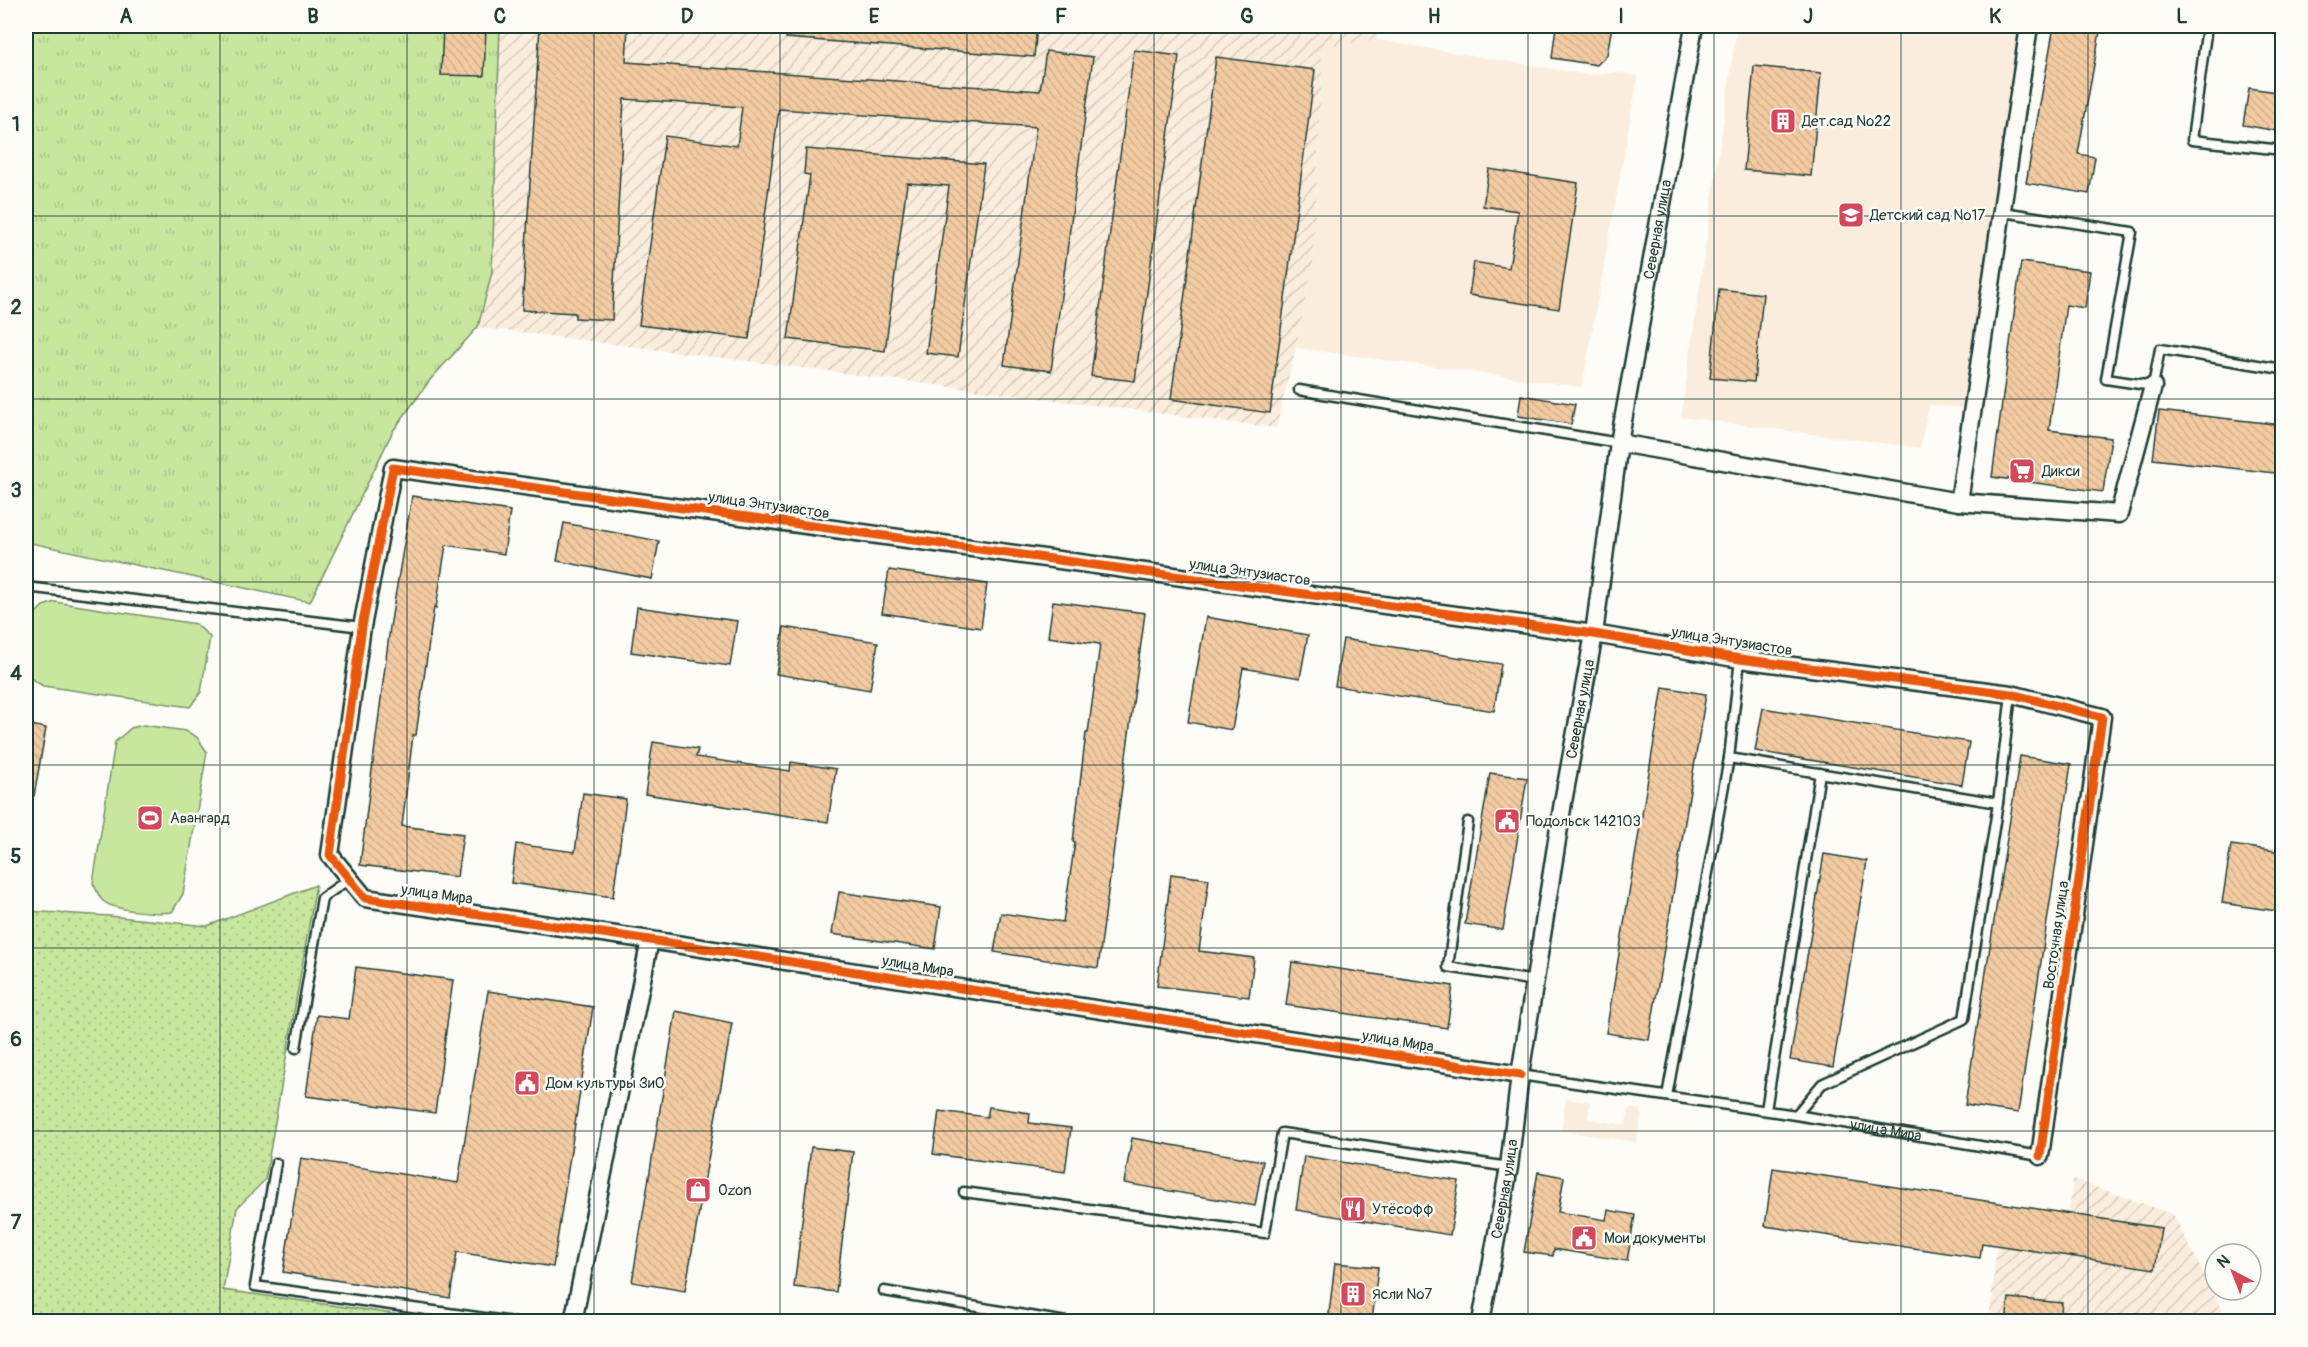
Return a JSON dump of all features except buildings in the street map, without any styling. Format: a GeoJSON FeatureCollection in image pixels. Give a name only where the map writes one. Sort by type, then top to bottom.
{"type":"FeatureCollection","features":[{"type":"Feature","properties":{"kind":"street","name":"Северная улица"},"geometry":{"type":"LineString","coordinates":[[1481,1322],[1509,1167],[1520,1075],[1563,802],[1594,634],[1618,443],[1694,26]]}},
{"type":"Feature","properties":{"kind":"street"},"geometry":{"type":"LineString","coordinates":[[1959,502],[2029,26]]}},
{"type":"Feature","properties":{"kind":"street"},"geometry":{"type":"LineString","coordinates":[[1618,443],[1959,502],[2119,514],[2153,386]]}},
{"type":"Feature","properties":{"kind":"street","name":"улица Энтузиастов"},"geometry":{"type":"LineString","coordinates":[[362,627],[393,468],[1594,634],[1740,658],[2011,694],[2102,717]]}},
{"type":"Feature","properties":{"kind":"street","name":"улица Мира"},"geometry":{"type":"LineString","coordinates":[[362,627],[330,855],[365,898],[1520,1075]]}},
{"type":"Feature","properties":{"kind":"street","name":"Восточная улица"},"geometry":{"type":"LineString","coordinates":[[2040,1156],[2102,717]]}},
{"type":"Feature","properties":{"kind":"street"},"geometry":{"type":"LineString","coordinates":[[573,1322],[650,940]]}},
{"type":"Feature","properties":{"kind":"lane"},"geometry":{"type":"LineString","coordinates":[[2206,26],[2192,140],[2283,150]]}},
{"type":"Feature","properties":{"kind":"lane"},"geometry":{"type":"LineString","coordinates":[[2003,212],[2132,232],[2106,380],[2153,386],[2160,349],[2283,369]]}},
{"type":"Feature","properties":{"kind":"lane"},"geometry":{"type":"LineString","coordinates":[[1299,390],[1618,443]]}},
{"type":"Feature","properties":{"kind":"lane"},"geometry":{"type":"LineString","coordinates":[[26,587],[362,627]]}},
{"type":"Feature","properties":{"kind":"lane"},"geometry":{"type":"LineString","coordinates":[[1667,1096],[1729,758],[1740,658]]}},
{"type":"Feature","properties":{"kind":"lane"},"geometry":{"type":"LineString","coordinates":[[1796,1115],[1822,1084],[1964,1019],[1998,804],[2011,694]]}},
{"type":"Feature","properties":{"kind":"lane"},"geometry":{"type":"LineString","coordinates":[[1729,758],[1998,804]]}},
{"type":"Feature","properties":{"kind":"lane"},"geometry":{"type":"LineString","coordinates":[[1766,1110],[1820,773]]}},
{"type":"Feature","properties":{"kind":"lane"},"geometry":{"type":"LineString","coordinates":[[1468,822],[1448,967],[1535,981]]}},
{"type":"Feature","properties":{"kind":"lane"},"geometry":{"type":"LineString","coordinates":[[296,1048],[322,898],[349,879]]}},
{"type":"Feature","properties":{"kind":"lane","name":"улица Мира"},"geometry":{"type":"LineString","coordinates":[[1520,1075],[1766,1110],[2040,1156]]}},
{"type":"Feature","properties":{"kind":"lane"},"geometry":{"type":"LineString","coordinates":[[964,1192],[1265,1233],[1282,1132],[1509,1167]]}},
{"type":"Feature","properties":{"kind":"lane"},"geometry":{"type":"LineString","coordinates":[[276,1163],[255,1286],[513,1322]]}},
{"type":"Feature","properties":{"kind":"lane"},"geometry":{"type":"LineString","coordinates":[[884,1291],[1066,1322]]}},
{"type":"Feature","properties":{"kind":"shaded area"},"geometry":{"type":"Polygon","coordinates":[[[500,26],[1378,26],[1377,40],[1323,46],[1313,264],[1276,428],[478,327],[492,272],[500,26]]]}},
{"type":"Feature","properties":{"kind":"shaded area","name":"Детский сад №17"},"geometry":{"type":"Polygon","coordinates":[[[1737,26],[2021,26],[1965,408],[1929,405],[1920,448],[1681,417],[1737,26]]]}},
{"type":"Feature","properties":{"kind":"shaded area"},"geometry":{"type":"Polygon","coordinates":[[[1377,40],[1590,75],[1617,72],[1638,76],[1582,387],[1296,348],[1313,264],[1323,45],[1377,40]]]}},
{"type":"Feature","properties":{"kind":"shaded area"},"geometry":{"type":"Polygon","coordinates":[[[1566,1099],[1590,1102],[1588,1119],[1626,1125],[1629,1108],[1642,1110],[1637,1142],[1561,1131],[1566,1099]]]}},
{"type":"Feature","properties":{"kind":"shaded area"},"geometry":{"type":"Polygon","coordinates":[[[2073,1179],[2173,1214],[2203,1272],[2203,1302],[2218,1302],[2228,1321],[1989,1322],[2001,1202],[2069,1213],[2073,1179]]]}},
{"type":"Feature","properties":{"kind":"green space"},"geometry":{"type":"Polygon","coordinates":[[[26,26],[500,26],[492,272],[478,327],[430,380],[393,431],[310,602],[26,542],[26,26]]]}},
{"type":"Feature","properties":{"kind":"green space"},"geometry":{"type":"Polygon","coordinates":[[[55,602],[196,624],[210,637],[201,692],[190,707],[43,686],[30,678],[26,667],[28,621],[43,606],[55,602]]]}},
{"type":"Feature","properties":{"kind":"green space","name":"Авангард"},"geometry":{"type":"Polygon","coordinates":[[[143,725],[186,731],[197,737],[207,752],[183,894],[172,912],[157,913],[115,907],[102,900],[93,883],[115,742],[131,728],[143,725]]]}},
{"type":"Feature","properties":{"kind":"green space"},"geometry":{"type":"Polygon","coordinates":[[[316,885],[265,1180],[237,1208],[223,1290],[444,1321],[26,1321],[26,911],[109,916],[207,926],[316,885]]]}},
{"type":"Feature","properties":{"kind":"cycle path"},"geometry":{"type":"LineString","coordinates":[[1520,1075],[365,898],[330,855],[362,627],[393,468],[1594,634],[1740,659],[2011,694],[2102,717],[2040,1156]]}},
{"type":"Feature","properties":{"kind":"place","name":"Дет.сад №22"},"geometry":{"type":"Point","coordinates":[1783,121]}},
{"type":"Feature","properties":{"kind":"place","name":"Детский сад №17"},"geometry":{"type":"Point","coordinates":[1851,215]}},
{"type":"Feature","properties":{"kind":"place","name":"Дикси"},"geometry":{"type":"Point","coordinates":[2022,471]}},
{"type":"Feature","properties":{"kind":"place","name":"Авангард"},"geometry":{"type":"Point","coordinates":[150,818]}},
{"type":"Feature","properties":{"kind":"place","name":"Подольск 142103"},"geometry":{"type":"Point","coordinates":[1507,821]}},
{"type":"Feature","properties":{"kind":"place","name":"Дом культуры ЗиО"},"geometry":{"type":"Point","coordinates":[527,1083]}},
{"type":"Feature","properties":{"kind":"place","name":"Ozon"},"geometry":{"type":"Point","coordinates":[698,1190]}},
{"type":"Feature","properties":{"kind":"place","name":"Утёсофф"},"geometry":{"type":"Point","coordinates":[1353,1209]}},
{"type":"Feature","properties":{"kind":"place","name":"Мои документы"},"geometry":{"type":"Point","coordinates":[1584,1238]}},
{"type":"Feature","properties":{"kind":"place","name":"Ясли №7"},"geometry":{"type":"Point","coordinates":[1353,1294]}}]}
